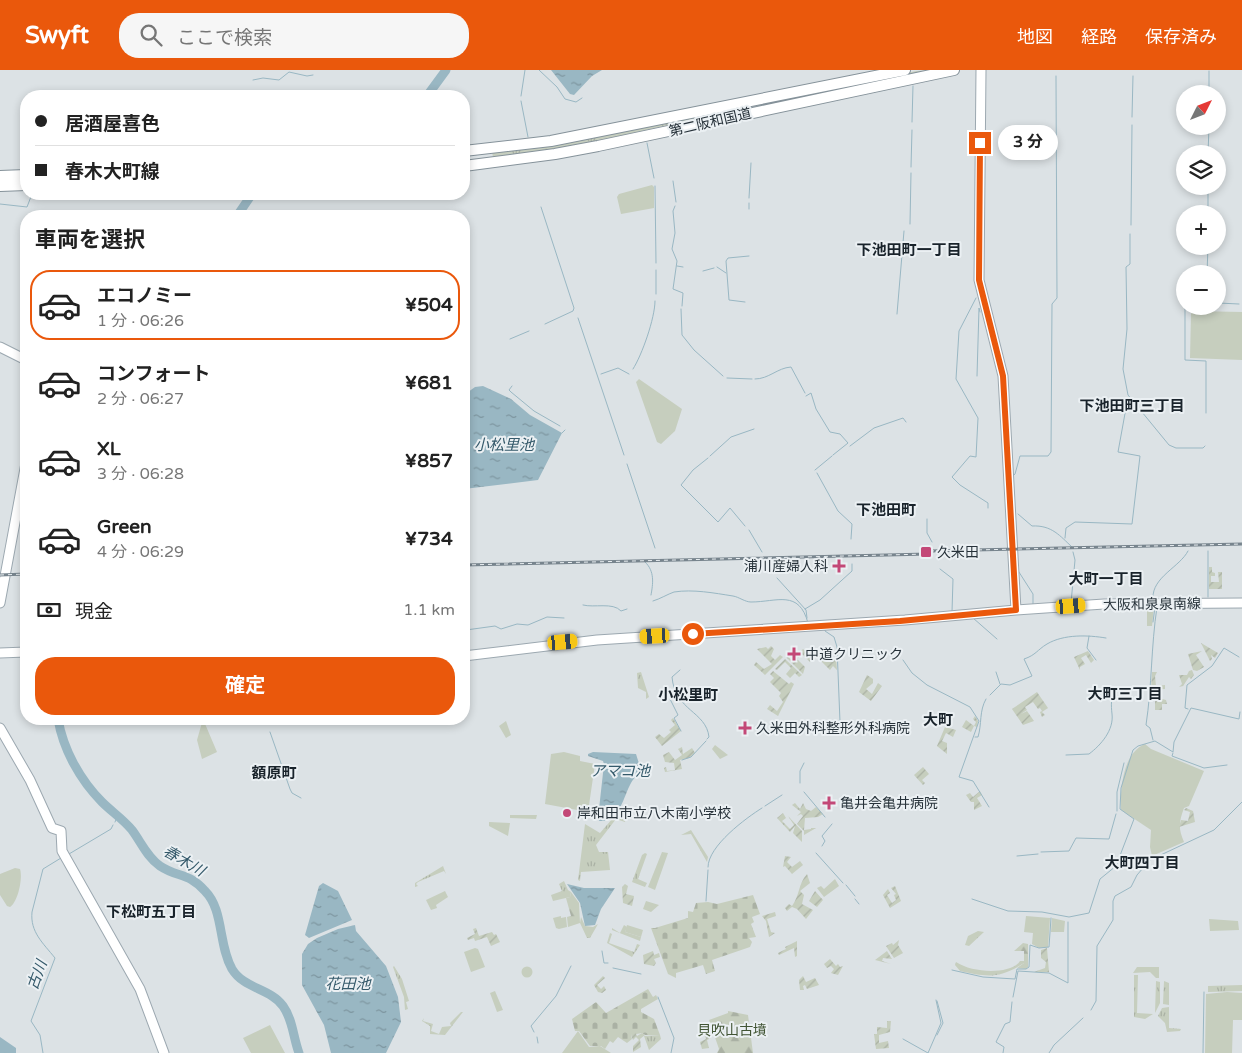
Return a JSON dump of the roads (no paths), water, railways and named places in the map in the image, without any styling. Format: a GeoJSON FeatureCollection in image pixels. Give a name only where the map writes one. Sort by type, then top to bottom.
{"type":"FeatureCollection","features":[{"type":"Feature","properties":{"kind":"highway","name":"第二阪和国道"},"geometry":{"type":"LineString","coordinates":[[470,150],[560,139],[905,70]]}},
{"type":"Feature","properties":{"kind":"highway","name":"第二阪和国道"},"geometry":{"type":"LineString","coordinates":[[470,165],[555,154],[606,144],[954,70]]}},
{"type":"Feature","properties":{"kind":"highway"},"geometry":{"type":"LineString","coordinates":[[0,176],[20,175]]}},
{"type":"Feature","properties":{"kind":"highway"},"geometry":{"type":"LineString","coordinates":[[0,186],[20,185]]}},
{"type":"Feature","properties":{"kind":"main road"},"geometry":{"type":"LineString","coordinates":[[981,70],[979,280],[1003,376],[1016,610]]}},
{"type":"Feature","properties":{"kind":"main road"},"geometry":{"type":"LineString","coordinates":[[0,348],[20,357]]}},
{"type":"Feature","properties":{"kind":"main road"},"geometry":{"type":"LineString","coordinates":[[0,603],[20,495]]}},
{"type":"Feature","properties":{"kind":"main road","name":"大阪和泉泉南線"},"geometry":{"type":"LineString","coordinates":[[470,655],[580,641],[900,621],[1104,604],[1242,603]]}},
{"type":"Feature","properties":{"kind":"main road"},"geometry":{"type":"LineString","coordinates":[[0,653],[20,652]]}},
{"type":"Feature","properties":{"kind":"main road"},"geometry":{"type":"LineString","coordinates":[[0,728],[30,780],[52,828],[61,831],[63,853],[140,989],[164,1053]]}},
{"type":"Feature","properties":{"kind":"water"},"geometry":{"type":"Polygon","coordinates":[[[551,70],[602,70],[592,76],[574,95],[570,94],[551,70]]]}},
{"type":"Feature","properties":{"kind":"water","name":"小松里池"},"geometry":{"type":"Polygon","coordinates":[[[483,386],[511,399],[530,415],[562,433],[538,480],[470,488],[470,391],[475,387],[483,386]]]}},
{"type":"Feature","properties":{"kind":"water","name":"アマコ池"},"geometry":{"type":"Polygon","coordinates":[[[593,752],[636,754],[641,770],[631,783],[616,814],[606,821],[599,821],[598,818],[604,764],[603,761],[588,756],[588,754],[593,752]]]}},
{"type":"Feature","properties":{"kind":"water","name":"花田池"},"geometry":{"type":"Polygon","coordinates":[[[323,883],[338,891],[352,920],[309,938],[305,935],[319,886],[323,883]]]}},
{"type":"Feature","properties":{"kind":"water"},"geometry":{"type":"Polygon","coordinates":[[[567,884],[584,888],[615,888],[601,909],[595,925],[585,926],[580,903],[567,884]]]}},
{"type":"Feature","properties":{"kind":"water","name":"花田池"},"geometry":{"type":"Polygon","coordinates":[[[355,925],[356,931],[386,966],[398,997],[401,1022],[386,1053],[331,1053],[324,1025],[302,985],[302,954],[308,944],[338,929],[355,925]]]}},
{"type":"Feature","properties":{"kind":"water"},"geometry":{"type":"Polygon","coordinates":[[[0,1037],[16,1048],[16,1053],[0,1053],[0,1037]]]}},
{"type":"Feature","properties":{"kind":"waterway","name":"春木川"},"geometry":{"type":"LineString","coordinates":[[431,90],[446,70]]}},
{"type":"Feature","properties":{"kind":"waterway"},"geometry":{"type":"LineString","coordinates":[[521,96],[525,70]]}},
{"type":"Feature","properties":{"kind":"waterway"},"geometry":{"type":"LineString","coordinates":[[539,70],[557,87],[565,99],[576,102],[582,98]]}},
{"type":"Feature","properties":{"kind":"waterway"},"geometry":{"type":"LineString","coordinates":[[1209,71],[1209,85]]}},
{"type":"Feature","properties":{"kind":"waterway"},"geometry":{"type":"LineString","coordinates":[[253,80],[263,78],[279,80],[289,72],[307,76],[313,75]]}},
{"type":"Feature","properties":{"kind":"waterway"},"geometry":{"type":"LineString","coordinates":[[1012,477],[1015,474],[1020,456],[1048,456],[1051,452],[1052,304],[1057,298],[1056,76]]}},
{"type":"Feature","properties":{"kind":"waterway"},"geometry":{"type":"LineString","coordinates":[[1132,117],[1133,76]]}},
{"type":"Feature","properties":{"kind":"waterway"},"geometry":{"type":"LineString","coordinates":[[912,122],[913,86]]}},
{"type":"Feature","properties":{"kind":"waterway"},"geometry":{"type":"LineString","coordinates":[[521,101],[528,137]]}},
{"type":"Feature","properties":{"kind":"waterway"},"geometry":{"type":"LineString","coordinates":[[1131,225],[1132,125]]}},
{"type":"Feature","properties":{"kind":"waterway"},"geometry":{"type":"LineString","coordinates":[[911,167],[912,130]]}},
{"type":"Feature","properties":{"kind":"waterway"},"geometry":{"type":"LineString","coordinates":[[1208,145],[1209,135]]}},
{"type":"Feature","properties":{"kind":"waterway"},"geometry":{"type":"LineString","coordinates":[[647,143],[654,178]]}},
{"type":"Feature","properties":{"kind":"waterway"},"geometry":{"type":"LineString","coordinates":[[749,198],[751,163]]}},
{"type":"Feature","properties":{"kind":"waterway"},"geometry":{"type":"LineString","coordinates":[[910,224],[911,173]]}},
{"type":"Feature","properties":{"kind":"waterway"},"geometry":{"type":"LineString","coordinates":[[673,181],[676,202]]}},
{"type":"Feature","properties":{"kind":"waterway"},"geometry":{"type":"LineString","coordinates":[[655,186],[656,263]]}},
{"type":"Feature","properties":{"kind":"waterway"},"geometry":{"type":"LineString","coordinates":[[1208,195],[1208,205]]}},
{"type":"Feature","properties":{"kind":"waterway"},"geometry":{"type":"LineString","coordinates":[[0,204],[27,207],[30,200]]}},
{"type":"Feature","properties":{"kind":"waterway","name":"春木川"},"geometry":{"type":"LineString","coordinates":[[241,210],[248,200]]}},
{"type":"Feature","properties":{"kind":"waterway"},"geometry":{"type":"LineString","coordinates":[[749,203],[749,209]]}},
{"type":"Feature","properties":{"kind":"waterway"},"geometry":{"type":"LineString","coordinates":[[675,206],[673,211],[675,233],[672,249],[677,261],[673,289],[683,293],[682,306]]}},
{"type":"Feature","properties":{"kind":"waterway"},"geometry":{"type":"LineString","coordinates":[[541,207],[574,308],[573,311],[545,324]]}},
{"type":"Feature","properties":{"kind":"waterway"},"geometry":{"type":"LineString","coordinates":[[897,314],[904,231]]}},
{"type":"Feature","properties":{"kind":"waterway"},"geometry":{"type":"LineString","coordinates":[[1130,234],[1130,264],[1126,267],[1127,329],[1123,369],[1128,395],[1169,445],[1176,448],[1203,448],[1205,446]]}},
{"type":"Feature","properties":{"kind":"waterway"},"geometry":{"type":"LineString","coordinates":[[1207,265],[1208,255]]}},
{"type":"Feature","properties":{"kind":"waterway"},"geometry":{"type":"LineString","coordinates":[[745,302],[729,300],[726,261],[728,258],[749,256]]}},
{"type":"Feature","properties":{"kind":"waterway"},"geometry":{"type":"LineString","coordinates":[[677,266],[683,267]]}},
{"type":"Feature","properties":{"kind":"waterway"},"geometry":{"type":"LineString","coordinates":[[717,267],[726,273]]}},
{"type":"Feature","properties":{"kind":"waterway"},"geometry":{"type":"LineString","coordinates":[[703,271],[714,268]]}},
{"type":"Feature","properties":{"kind":"waterway"},"geometry":{"type":"LineString","coordinates":[[656,270],[656,294]]}},
{"type":"Feature","properties":{"kind":"waterway"},"geometry":{"type":"LineString","coordinates":[[976,298],[959,331],[956,379],[978,418],[976,457],[970,456],[952,477],[960,485],[988,503],[988,508]]}},
{"type":"Feature","properties":{"kind":"waterway"},"geometry":{"type":"LineString","coordinates":[[633,369],[647,336],[653,317],[655,301]]}},
{"type":"Feature","properties":{"kind":"waterway"},"geometry":{"type":"LineString","coordinates":[[1226,303],[1239,304]]}},
{"type":"Feature","properties":{"kind":"waterway"},"geometry":{"type":"LineString","coordinates":[[977,376],[979,308],[980,312]]}},
{"type":"Feature","properties":{"kind":"waterway"},"geometry":{"type":"LineString","coordinates":[[681,309],[682,335],[694,350],[723,376]]}},
{"type":"Feature","properties":{"kind":"waterway"},"geometry":{"type":"LineString","coordinates":[[1185,315],[1185,360],[1206,361],[1206,413]]}},
{"type":"Feature","properties":{"kind":"waterway"},"geometry":{"type":"LineString","coordinates":[[578,318],[624,455]]}},
{"type":"Feature","properties":{"kind":"waterway"},"geometry":{"type":"LineString","coordinates":[[510,339],[529,331]]}},
{"type":"Feature","properties":{"kind":"waterway"},"geometry":{"type":"LineString","coordinates":[[755,379],[760,379],[781,369],[791,367],[805,393]]}},
{"type":"Feature","properties":{"kind":"waterway"},"geometry":{"type":"LineString","coordinates":[[601,374],[618,368],[629,374]]}},
{"type":"Feature","properties":{"kind":"waterway"},"geometry":{"type":"LineString","coordinates":[[727,378],[752,379]]}},
{"type":"Feature","properties":{"kind":"waterway"},"geometry":{"type":"LineString","coordinates":[[512,386],[509,390],[511,392],[534,411],[560,426]]}},
{"type":"Feature","properties":{"kind":"waterway"},"geometry":{"type":"LineString","coordinates":[[806,396],[811,393],[816,409],[830,432],[840,434],[848,443],[833,455]]}},
{"type":"Feature","properties":{"kind":"waterway"},"geometry":{"type":"LineString","coordinates":[[1065,538],[1066,528],[1075,522],[1132,524],[1140,456],[1118,452],[1126,408],[1133,401]]}},
{"type":"Feature","properties":{"kind":"waterway"},"geometry":{"type":"LineString","coordinates":[[850,446],[874,428],[903,418],[906,422]]}},
{"type":"Feature","properties":{"kind":"waterway"},"geometry":{"type":"LineString","coordinates":[[710,456],[731,437],[754,429]]}},
{"type":"Feature","properties":{"kind":"waterway"},"geometry":{"type":"LineString","coordinates":[[562,433],[565,430]]}},
{"type":"Feature","properties":{"kind":"waterway"},"geometry":{"type":"LineString","coordinates":[[815,470],[832,456]]}},
{"type":"Feature","properties":{"kind":"waterway"},"geometry":{"type":"LineString","coordinates":[[708,458],[693,470],[681,485],[718,522],[730,508],[745,526]]}},
{"type":"Feature","properties":{"kind":"waterway"},"geometry":{"type":"LineString","coordinates":[[627,464],[655,548]]}},
{"type":"Feature","properties":{"kind":"waterway"},"geometry":{"type":"LineString","coordinates":[[817,473],[838,511],[852,524],[851,539]]}},
{"type":"Feature","properties":{"kind":"waterway"},"geometry":{"type":"LineString","coordinates":[[1018,514],[1032,526],[1045,527],[1055,532],[1072,547]]}},
{"type":"Feature","properties":{"kind":"waterway"},"geometry":{"type":"LineString","coordinates":[[927,519],[927,533],[932,542]]}},
{"type":"Feature","properties":{"kind":"waterway"},"geometry":{"type":"LineString","coordinates":[[749,530],[762,552]]}},
{"type":"Feature","properties":{"kind":"waterway"},"geometry":{"type":"LineString","coordinates":[[1153,598],[1157,584],[1188,551]]}},
{"type":"Feature","properties":{"kind":"waterway"},"geometry":{"type":"LineString","coordinates":[[1208,551],[1208,597]]}},
{"type":"Feature","properties":{"kind":"waterway"},"geometry":{"type":"LineString","coordinates":[[1071,603],[1075,560],[1073,552]]}},
{"type":"Feature","properties":{"kind":"waterway"},"geometry":{"type":"LineString","coordinates":[[645,562],[652,573],[651,595]]}},
{"type":"Feature","properties":{"kind":"waterway"},"geometry":{"type":"LineString","coordinates":[[805,609],[820,600],[852,571],[852,564]]}},
{"type":"Feature","properties":{"kind":"waterway"},"geometry":{"type":"LineString","coordinates":[[940,569],[953,579],[952,612]]}},
{"type":"Feature","properties":{"kind":"waterway"},"geometry":{"type":"LineString","coordinates":[[1017,569],[1033,594],[1033,605]]}},
{"type":"Feature","properties":{"kind":"waterway"},"geometry":{"type":"LineString","coordinates":[[777,578],[806,610],[807,618]]}},
{"type":"Feature","properties":{"kind":"waterway"},"geometry":{"type":"LineString","coordinates":[[653,601],[674,592],[689,591],[733,596],[751,602],[786,600],[793,601],[799,605],[808,623]]}},
{"type":"Feature","properties":{"kind":"waterway"},"geometry":{"type":"LineString","coordinates":[[583,605],[608,606],[618,608],[621,611],[627,609]]}},
{"type":"Feature","properties":{"kind":"waterway"},"geometry":{"type":"LineString","coordinates":[[1153,622],[1155,607]]}},
{"type":"Feature","properties":{"kind":"waterway"},"geometry":{"type":"LineString","coordinates":[[1153,740],[1150,728],[1146,725],[1157,607]]}},
{"type":"Feature","properties":{"kind":"waterway"},"geometry":{"type":"LineString","coordinates":[[470,629],[495,626],[501,629],[517,624],[528,625],[547,617],[564,618]]}},
{"type":"Feature","properties":{"kind":"waterway"},"geometry":{"type":"LineString","coordinates":[[973,618],[997,639]]}},
{"type":"Feature","properties":{"kind":"waterway"},"geometry":{"type":"LineString","coordinates":[[825,628],[825,631],[834,637],[837,647],[840,722]]}},
{"type":"Feature","properties":{"kind":"waterway"},"geometry":{"type":"LineString","coordinates":[[990,695],[1001,684],[1010,685],[1032,676],[1024,659],[1047,644],[1061,638],[1076,636],[1106,638]]}},
{"type":"Feature","properties":{"kind":"waterway"},"geometry":{"type":"LineString","coordinates":[[1089,636],[1087,648],[1096,660]]}},
{"type":"Feature","properties":{"kind":"waterway"},"geometry":{"type":"LineString","coordinates":[[1188,709],[1185,708],[1187,685],[1212,666],[1224,648],[1239,657]]}},
{"type":"Feature","properties":{"kind":"waterway"},"geometry":{"type":"LineString","coordinates":[[903,660],[912,673],[927,685],[970,707],[979,721],[959,777],[973,781],[989,807]]}},
{"type":"Feature","properties":{"kind":"waterway"},"geometry":{"type":"LineString","coordinates":[[680,670],[672,677],[674,688],[684,704],[707,728],[709,737],[707,739]]}},
{"type":"Feature","properties":{"kind":"waterway"},"geometry":{"type":"LineString","coordinates":[[996,672],[1000,684]]}},
{"type":"Feature","properties":{"kind":"waterway"},"geometry":{"type":"LineString","coordinates":[[1066,755],[1089,754],[1102,742],[1111,726],[1114,691]]}},
{"type":"Feature","properties":{"kind":"waterway"},"geometry":{"type":"LineString","coordinates":[[677,695],[669,697],[678,715],[674,718],[681,731]]}},
{"type":"Feature","properties":{"kind":"waterway"},"geometry":{"type":"LineString","coordinates":[[975,737],[978,737],[982,708],[986,699]]}},
{"type":"Feature","properties":{"kind":"waterway"},"geometry":{"type":"LineString","coordinates":[[972,899],[1008,911],[1042,912],[1069,917],[1089,913],[1100,879],[1116,866],[1134,819],[1120,809],[1121,788],[1133,750],[1138,746],[1155,741],[1173,752],[1174,742],[1191,708],[1239,719],[1240,712]]}},
{"type":"Feature","properties":{"kind":"waterway","name":"春木川"},"geometry":{"type":"LineString","coordinates":[[59,725],[68,753],[94,793],[129,826],[155,862],[166,870],[193,881],[211,899],[218,917],[225,949],[232,969],[243,981],[271,995],[283,1006],[291,1023],[299,1053]]}},
{"type":"Feature","properties":{"kind":"waterway"},"geometry":{"type":"LineString","coordinates":[[270,732],[290,789],[292,793],[301,798]]}},
{"type":"Feature","properties":{"kind":"waterway"},"geometry":{"type":"LineString","coordinates":[[682,760],[691,757],[706,741]]}},
{"type":"Feature","properties":{"kind":"waterway"},"geometry":{"type":"LineString","coordinates":[[1173,753],[1172,756],[1204,768],[1227,765]]}},
{"type":"Feature","properties":{"kind":"waterway"},"geometry":{"type":"LineString","coordinates":[[800,783],[800,771],[804,763]]}},
{"type":"Feature","properties":{"kind":"waterway"},"geometry":{"type":"LineString","coordinates":[[1117,811],[1117,792],[1124,763]]}},
{"type":"Feature","properties":{"kind":"waterway"},"geometry":{"type":"LineString","coordinates":[[804,792],[825,817]]}},
{"type":"Feature","properties":{"kind":"waterway"},"geometry":{"type":"LineString","coordinates":[[765,806],[782,795]]}},
{"type":"Feature","properties":{"kind":"waterway"},"geometry":{"type":"LineString","coordinates":[[1091,1010],[1096,1001],[1097,946],[1113,920],[1113,901],[1115,896],[1131,887],[1137,875],[1150,860],[1214,830],[1242,802]]}},
{"type":"Feature","properties":{"kind":"waterway"},"geometry":{"type":"LineString","coordinates":[[708,867],[714,850],[729,833],[762,808]]}},
{"type":"Feature","properties":{"kind":"waterway"},"geometry":{"type":"LineString","coordinates":[[1041,852],[1069,851],[1076,838],[1109,839],[1116,814]]}},
{"type":"Feature","properties":{"kind":"waterway","name":"古川"},"geometry":{"type":"LineString","coordinates":[[115,822],[118,815]]}},
{"type":"Feature","properties":{"kind":"waterway"},"geometry":{"type":"LineString","coordinates":[[822,846],[825,841],[822,836],[832,824]]}},
{"type":"Feature","properties":{"kind":"waterway","name":"古川"},"geometry":{"type":"LineString","coordinates":[[69,854],[111,829],[113,825]]}},
{"type":"Feature","properties":{"kind":"waterway"},"geometry":{"type":"LineString","coordinates":[[816,853],[843,883]]}},
{"type":"Feature","properties":{"kind":"waterway"},"geometry":{"type":"LineString","coordinates":[[1017,856],[1038,854]]}},
{"type":"Feature","properties":{"kind":"waterway","name":"古川"},"geometry":{"type":"LineString","coordinates":[[43,1053],[40,1035],[31,1021],[55,958],[35,931],[32,912],[43,869],[61,858]]}},
{"type":"Feature","properties":{"kind":"waterway"},"geometry":{"type":"LineString","coordinates":[[706,901],[708,870]]}},
{"type":"Feature","properties":{"kind":"waterway"},"geometry":{"type":"LineString","coordinates":[[846,885],[855,896]]}},
{"type":"Feature","properties":{"kind":"waterway"},"geometry":{"type":"LineString","coordinates":[[855,899],[859,904]]}},
{"type":"Feature","properties":{"kind":"waterway"},"geometry":{"type":"LineString","coordinates":[[952,970],[983,977],[1015,979],[1017,969],[1029,967],[1030,945],[1039,948],[1049,947],[1051,918]]}},
{"type":"Feature","properties":{"kind":"waterway"},"geometry":{"type":"LineString","coordinates":[[1013,997],[1018,971],[1049,973],[1068,983],[1068,922]]}},
{"type":"Feature","properties":{"kind":"waterway"},"geometry":{"type":"LineString","coordinates":[[602,951],[604,963],[608,963]]}},
{"type":"Feature","properties":{"kind":"waterway"},"geometry":{"type":"LineString","coordinates":[[534,1032],[531,1026],[556,996],[571,966]]}},
{"type":"Feature","properties":{"kind":"waterway"},"geometry":{"type":"LineString","coordinates":[[613,968],[641,974]]}},
{"type":"Feature","properties":{"kind":"waterway"},"geometry":{"type":"LineString","coordinates":[[1203,1053],[1204,992]]}},
{"type":"Feature","properties":{"kind":"waterway"},"geometry":{"type":"LineString","coordinates":[[658,997],[674,1038],[671,1053]]}},
{"type":"Feature","properties":{"kind":"waterway"},"geometry":{"type":"LineString","coordinates":[[903,1039],[928,1053],[941,1023],[936,1000]]}},
{"type":"Feature","properties":{"kind":"waterway"},"geometry":{"type":"LineString","coordinates":[[937,1001],[943,1023],[937,1035]]}},
{"type":"Feature","properties":{"kind":"waterway"},"geometry":{"type":"LineString","coordinates":[[1003,1053],[1004,1047],[996,1042],[1005,1024],[1010,1022],[1012,1002]]}},
{"type":"Feature","properties":{"kind":"waterway"},"geometry":{"type":"LineString","coordinates":[[1049,1053],[1054,1045],[1083,1018]]}},
{"type":"Feature","properties":{"kind":"waterway"},"geometry":{"type":"LineString","coordinates":[[537,1037],[538,1043]]}},
{"type":"Feature","properties":{"kind":"railway"},"geometry":{"type":"LineString","coordinates":[[930,551],[1242,544]]}},
{"type":"Feature","properties":{"kind":"railway"},"geometry":{"type":"LineString","coordinates":[[470,565],[928,554]]}},
{"type":"Feature","properties":{"kind":"railway"},"geometry":{"type":"LineString","coordinates":[[0,575],[20,574]]}},
{"type":"Feature","properties":{"kind":"place","name":"久米田"},"geometry":{"type":"Point","coordinates":[926,552]}},
{"type":"Feature","properties":{"kind":"place","name":"浦川産婦人科"},"geometry":{"type":"Point","coordinates":[839,566]}},
{"type":"Feature","properties":{"kind":"place","name":"中道クリニック"},"geometry":{"type":"Point","coordinates":[794,654]}},
{"type":"Feature","properties":{"kind":"place","name":"久米田外科整形外科病院"},"geometry":{"type":"Point","coordinates":[745,728]}},
{"type":"Feature","properties":{"kind":"place","name":"亀井会亀井病院"},"geometry":{"type":"Point","coordinates":[829,803]}},
{"type":"Feature","properties":{"kind":"place","name":"岸和田市立八木南小学校"},"geometry":{"type":"Point","coordinates":[567,813]}},
{"type":"Feature","properties":{"kind":"district","name":"下池田町一丁目"},"geometry":{"type":"Point","coordinates":[909,250]}},
{"type":"Feature","properties":{"kind":"district","name":"下池田町三丁目"},"geometry":{"type":"Point","coordinates":[1132,406]}},
{"type":"Feature","properties":{"kind":"district","name":"下池田町"},"geometry":{"type":"Point","coordinates":[886,510]}},
{"type":"Feature","properties":{"kind":"district","name":"大町一丁目"},"geometry":{"type":"Point","coordinates":[1106,579]}},
{"type":"Feature","properties":{"kind":"district","name":"大町三丁目"},"geometry":{"type":"Point","coordinates":[1125,694]}},
{"type":"Feature","properties":{"kind":"district","name":"小松里町"},"geometry":{"type":"Point","coordinates":[688,695]}},
{"type":"Feature","properties":{"kind":"district","name":"大町"},"geometry":{"type":"Point","coordinates":[938,720]}},
{"type":"Feature","properties":{"kind":"district","name":"額原町"},"geometry":{"type":"Point","coordinates":[274,773]}},
{"type":"Feature","properties":{"kind":"district","name":"大町四丁目"},"geometry":{"type":"Point","coordinates":[1142,863]}},
{"type":"Feature","properties":{"kind":"district","name":"下松町五丁目"},"geometry":{"type":"Point","coordinates":[151,912]}},
{"type":"Feature","properties":{"kind":"park label","name":"貝吹山古墳"},"geometry":{"type":"Point","coordinates":[732,1030]}}]}
